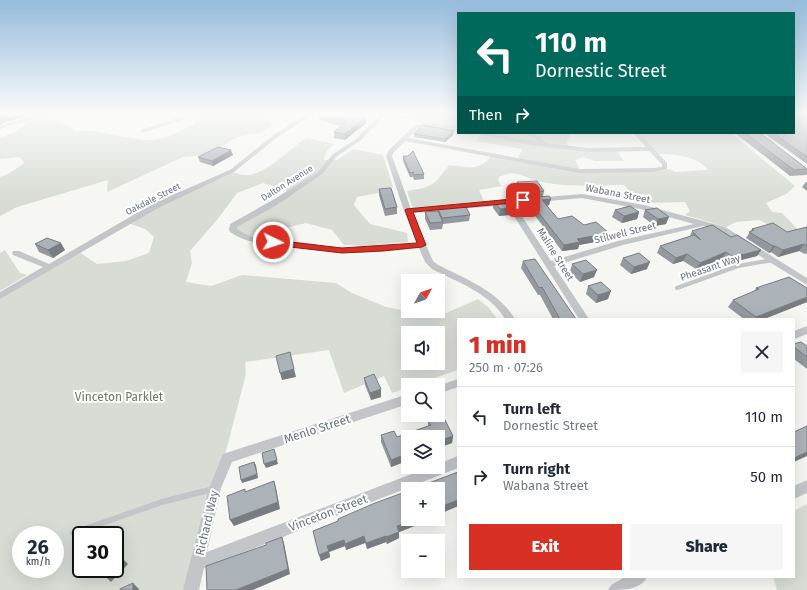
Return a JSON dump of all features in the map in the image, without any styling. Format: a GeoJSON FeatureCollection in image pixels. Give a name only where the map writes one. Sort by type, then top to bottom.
{"type":"FeatureCollection","features":[{"type":"Feature","properties":{"kind":"street","name":"Oakdale Street"},"geometry":{"type":"LineString","coordinates":[[0,296],[157,205],[232,171],[269,142]]}},
{"type":"Feature","properties":{"kind":"street","name":"Dalton Avenue"},"geometry":{"type":"LineString","coordinates":[[356,142],[335,155],[320,173],[274,203],[233,226],[233,230],[247,238],[331,250],[382,249],[422,245]]}},
{"type":"Feature","properties":{"kind":"street"},"geometry":{"type":"LineString","coordinates":[[401,142],[389,156],[428,260],[433,266],[494,299],[504,308],[509,318]]}},
{"type":"Feature","properties":{"kind":"street"},"geometry":{"type":"LineString","coordinates":[[417,142],[579,171],[665,168],[665,164],[643,142]]}},
{"type":"Feature","properties":{"kind":"street"},"geometry":{"type":"LineString","coordinates":[[518,142],[588,150],[650,149]]}},
{"type":"Feature","properties":{"kind":"street","name":"Wabana Street"},"geometry":{"type":"LineString","coordinates":[[408,210],[582,196],[641,207],[708,224],[730,232],[807,282]]}},
{"type":"Feature","properties":{"kind":"street","name":"Maline Street"},"geometry":{"type":"LineString","coordinates":[[508,201],[583,318]]}},
{"type":"Feature","properties":{"kind":"street","name":"Stilwell Street"},"geometry":{"type":"LineString","coordinates":[[548,265],[621,242],[708,224]]}},
{"type":"Feature","properties":{"kind":"street"},"geometry":{"type":"LineString","coordinates":[[16,253],[50,267]]}},
{"type":"Feature","properties":{"kind":"street"},"geometry":{"type":"LineString","coordinates":[[795,335],[807,330]]}},
{"type":"Feature","properties":{"kind":"street"},"geometry":{"type":"LineString","coordinates":[[445,388],[457,383]]}},
{"type":"Feature","properties":{"kind":"street","name":"Menlo Street"},"geometry":{"type":"LineString","coordinates":[[227,458],[401,402]]}},
{"type":"Feature","properties":{"kind":"street","name":"Richard Way"},"geometry":{"type":"LineString","coordinates":[[191,590],[215,488],[227,458]]}},
{"type":"Feature","properties":{"kind":"street","name":"Vinceton Street"},"geometry":{"type":"LineString","coordinates":[[197,563],[457,462]]}},
{"type":"Feature","properties":{"kind":"street"},"geometry":{"type":"LineString","coordinates":[[795,492],[807,486]]}},
{"type":"Feature","properties":{"kind":"street"},"geometry":{"type":"LineString","coordinates":[[616,590],[638,578]]}},
{"type":"Feature","properties":{"kind":"lane","name":"Pheasant Way"},"geometry":{"type":"LineString","coordinates":[[677,288],[738,266],[773,260]]}},
{"type":"Feature","properties":{"kind":"lane"},"geometry":{"type":"LineString","coordinates":[[93,526],[162,502],[215,488]]}},
{"type":"Feature","properties":{"kind":"green space"},"geometry":{"type":"Polygon","coordinates":[[[0,142],[229,142],[210,153],[198,156],[183,157],[107,192],[108,180],[17,207],[0,216],[0,177],[10,173],[24,163],[20,157],[0,159],[0,142]]]}},
{"type":"Feature","properties":{"kind":"green space","name":"Vinceton Parklet"},"geometry":{"type":"Polygon","coordinates":[[[302,142],[323,142],[335,144],[327,150],[324,160],[337,160],[353,149],[383,155],[393,187],[383,192],[357,197],[354,205],[370,224],[407,233],[408,242],[362,246],[344,245],[332,230],[306,223],[248,237],[238,233],[235,226],[291,192],[263,183],[237,193],[217,220],[190,251],[192,263],[186,282],[211,286],[242,275],[336,283],[352,293],[386,307],[401,310],[401,318],[445,318],[445,313],[478,299],[489,308],[496,318],[457,318],[457,370],[435,378],[401,378],[401,390],[392,393],[384,376],[344,393],[329,350],[245,362],[246,374],[190,590],[0,590],[0,297],[79,252],[97,264],[126,261],[149,253],[154,237],[145,229],[125,222],[154,205],[229,170],[244,175],[252,174],[268,167],[302,142]]]}},
{"type":"Feature","properties":{"kind":"green space"},"geometry":{"type":"Polygon","coordinates":[[[479,142],[567,142],[570,149],[616,150],[624,161],[595,161],[583,157],[575,160],[581,172],[660,171],[669,169],[675,172],[708,170],[698,162],[686,157],[679,155],[658,154],[646,142],[741,142],[795,186],[786,194],[766,203],[772,212],[782,213],[807,239],[786,233],[759,220],[736,222],[726,227],[685,215],[690,211],[685,202],[647,203],[636,198],[624,185],[559,185],[538,181],[519,174],[510,174],[499,177],[498,181],[502,186],[479,190],[484,201],[413,209],[407,191],[427,187],[432,184],[449,165],[467,167],[477,166],[482,164],[491,156],[517,161],[522,149],[479,142]]]}},
{"type":"Feature","properties":{"kind":"green space"},"geometry":{"type":"Polygon","coordinates":[[[5,250],[20,273],[27,275],[0,291],[0,253],[5,250]]]}},
{"type":"Feature","properties":{"kind":"green space"},"geometry":{"type":"Polygon","coordinates":[[[807,504],[807,590],[777,590],[773,578],[795,578],[795,510],[807,504]]]}},
{"type":"Feature","properties":{"kind":"building"},"geometry":{"type":"Polygon","coordinates":[[[756,142],[771,142],[807,169],[794,170],[756,142]]]}},
{"type":"Feature","properties":{"kind":"building"},"geometry":{"type":"Polygon","coordinates":[[[785,142],[807,142],[807,157],[785,142]]]}},
{"type":"Feature","properties":{"kind":"building"},"geometry":{"type":"Polygon","coordinates":[[[218,147],[231,150],[212,161],[198,157],[218,147]]]}},
{"type":"Feature","properties":{"kind":"building"},"geometry":{"type":"Polygon","coordinates":[[[413,151],[424,174],[414,175],[413,172],[410,173],[403,156],[408,156],[413,151]]]}},
{"type":"Feature","properties":{"kind":"building"},"geometry":{"type":"Polygon","coordinates":[[[537,181],[544,191],[523,193],[517,182],[537,181]]]}},
{"type":"Feature","properties":{"kind":"building"},"geometry":{"type":"Polygon","coordinates":[[[391,188],[397,207],[385,209],[379,189],[391,188]]]}},
{"type":"Feature","properties":{"kind":"building"},"geometry":{"type":"Polygon","coordinates":[[[549,196],[551,199],[542,200],[558,219],[572,216],[584,225],[596,222],[609,233],[577,239],[580,242],[564,245],[527,198],[549,196]]]}},
{"type":"Feature","properties":{"kind":"building"},"geometry":{"type":"Polygon","coordinates":[[[505,200],[511,208],[500,209],[494,201],[505,200]]]}},
{"type":"Feature","properties":{"kind":"building"},"geometry":{"type":"Polygon","coordinates":[[[465,205],[470,215],[442,218],[438,209],[465,205]]]}},
{"type":"Feature","properties":{"kind":"building"},"geometry":{"type":"Polygon","coordinates":[[[630,206],[639,212],[624,216],[615,210],[630,206]]]}},
{"type":"Feature","properties":{"kind":"building"},"geometry":{"type":"Polygon","coordinates":[[[657,208],[669,217],[658,219],[645,210],[657,208]]]}},
{"type":"Feature","properties":{"kind":"building"},"geometry":{"type":"Polygon","coordinates":[[[438,211],[443,222],[430,223],[425,212],[438,211]]]}},
{"type":"Feature","properties":{"kind":"building"},"geometry":{"type":"Polygon","coordinates":[[[773,223],[787,232],[807,227],[807,246],[804,244],[783,250],[749,232],[754,230],[752,229],[773,223]]]}},
{"type":"Feature","properties":{"kind":"building"},"geometry":{"type":"Polygon","coordinates":[[[712,225],[731,237],[737,235],[761,250],[733,257],[726,252],[700,263],[687,254],[676,258],[660,246],[694,235],[701,240],[692,231],[712,225]]]}},
{"type":"Feature","properties":{"kind":"building"},"geometry":{"type":"Polygon","coordinates":[[[47,238],[61,243],[48,250],[35,244],[47,238]]]}},
{"type":"Feature","properties":{"kind":"building"},"geometry":{"type":"Polygon","coordinates":[[[639,253],[650,262],[634,267],[623,258],[639,253]]]}},
{"type":"Feature","properties":{"kind":"building"},"geometry":{"type":"Polygon","coordinates":[[[535,259],[575,318],[559,318],[542,287],[539,288],[523,261],[535,259]]]}},
{"type":"Feature","properties":{"kind":"building"},"geometry":{"type":"Polygon","coordinates":[[[586,260],[597,270],[583,274],[572,264],[586,260]]]}},
{"type":"Feature","properties":{"kind":"building"},"geometry":{"type":"Polygon","coordinates":[[[789,277],[807,288],[807,297],[756,317],[733,300],[759,289],[756,288],[789,277]]]}},
{"type":"Feature","properties":{"kind":"building"},"geometry":{"type":"Polygon","coordinates":[[[601,282],[611,291],[598,295],[588,286],[601,282]]]}},
{"type":"Feature","properties":{"kind":"building"},"geometry":{"type":"Polygon","coordinates":[[[801,342],[807,346],[807,357],[795,348],[795,344],[801,342]]]}},
{"type":"Feature","properties":{"kind":"building"},"geometry":{"type":"Polygon","coordinates":[[[290,352],[294,369],[280,373],[276,356],[290,352]]]}},
{"type":"Feature","properties":{"kind":"building"},"geometry":{"type":"Polygon","coordinates":[[[374,374],[381,389],[370,393],[364,378],[374,374]]]}},
{"type":"Feature","properties":{"kind":"building"},"geometry":{"type":"Polygon","coordinates":[[[445,420],[453,436],[445,439],[445,430],[417,430],[431,425],[429,422],[445,422],[445,420]]]}},
{"type":"Feature","properties":{"kind":"building"},"geometry":{"type":"Polygon","coordinates":[[[807,426],[807,452],[795,458],[795,432],[807,426]]]}},
{"type":"Feature","properties":{"kind":"building"},"geometry":{"type":"Polygon","coordinates":[[[394,431],[397,437],[401,436],[401,456],[391,460],[381,435],[394,431]]]}},
{"type":"Feature","properties":{"kind":"building"},"geometry":{"type":"Polygon","coordinates":[[[274,449],[277,460],[264,464],[262,453],[274,449]]]}},
{"type":"Feature","properties":{"kind":"building"},"geometry":{"type":"Polygon","coordinates":[[[254,462],[257,474],[241,480],[239,467],[254,462]]]}},
{"type":"Feature","properties":{"kind":"building"},"geometry":{"type":"Polygon","coordinates":[[[457,472],[457,500],[445,505],[445,482],[432,482],[457,472]]]}},
{"type":"Feature","properties":{"kind":"building"},"geometry":{"type":"Polygon","coordinates":[[[274,481],[278,502],[230,520],[227,496],[245,489],[245,492],[274,481]]]}},
{"type":"Feature","properties":{"kind":"building"},"geometry":{"type":"Polygon","coordinates":[[[401,494],[401,525],[397,526],[399,532],[366,543],[364,536],[345,544],[344,540],[327,546],[329,551],[319,555],[313,531],[375,503],[401,494]]]}},
{"type":"Feature","properties":{"kind":"building"},"geometry":{"type":"Polygon","coordinates":[[[282,537],[288,569],[236,590],[207,590],[206,566],[266,545],[266,543],[282,537]]]}},
{"type":"Feature","properties":{"kind":"building"},"geometry":{"type":"Polygon","coordinates":[[[133,583],[133,590],[120,590],[120,589],[133,583]]]}},
{"type":"Feature","properties":{"kind":"route"},"geometry":{"type":"LineString","coordinates":[[273,242],[342,250],[382,249],[422,245],[408,210],[523,200]]}}]}
